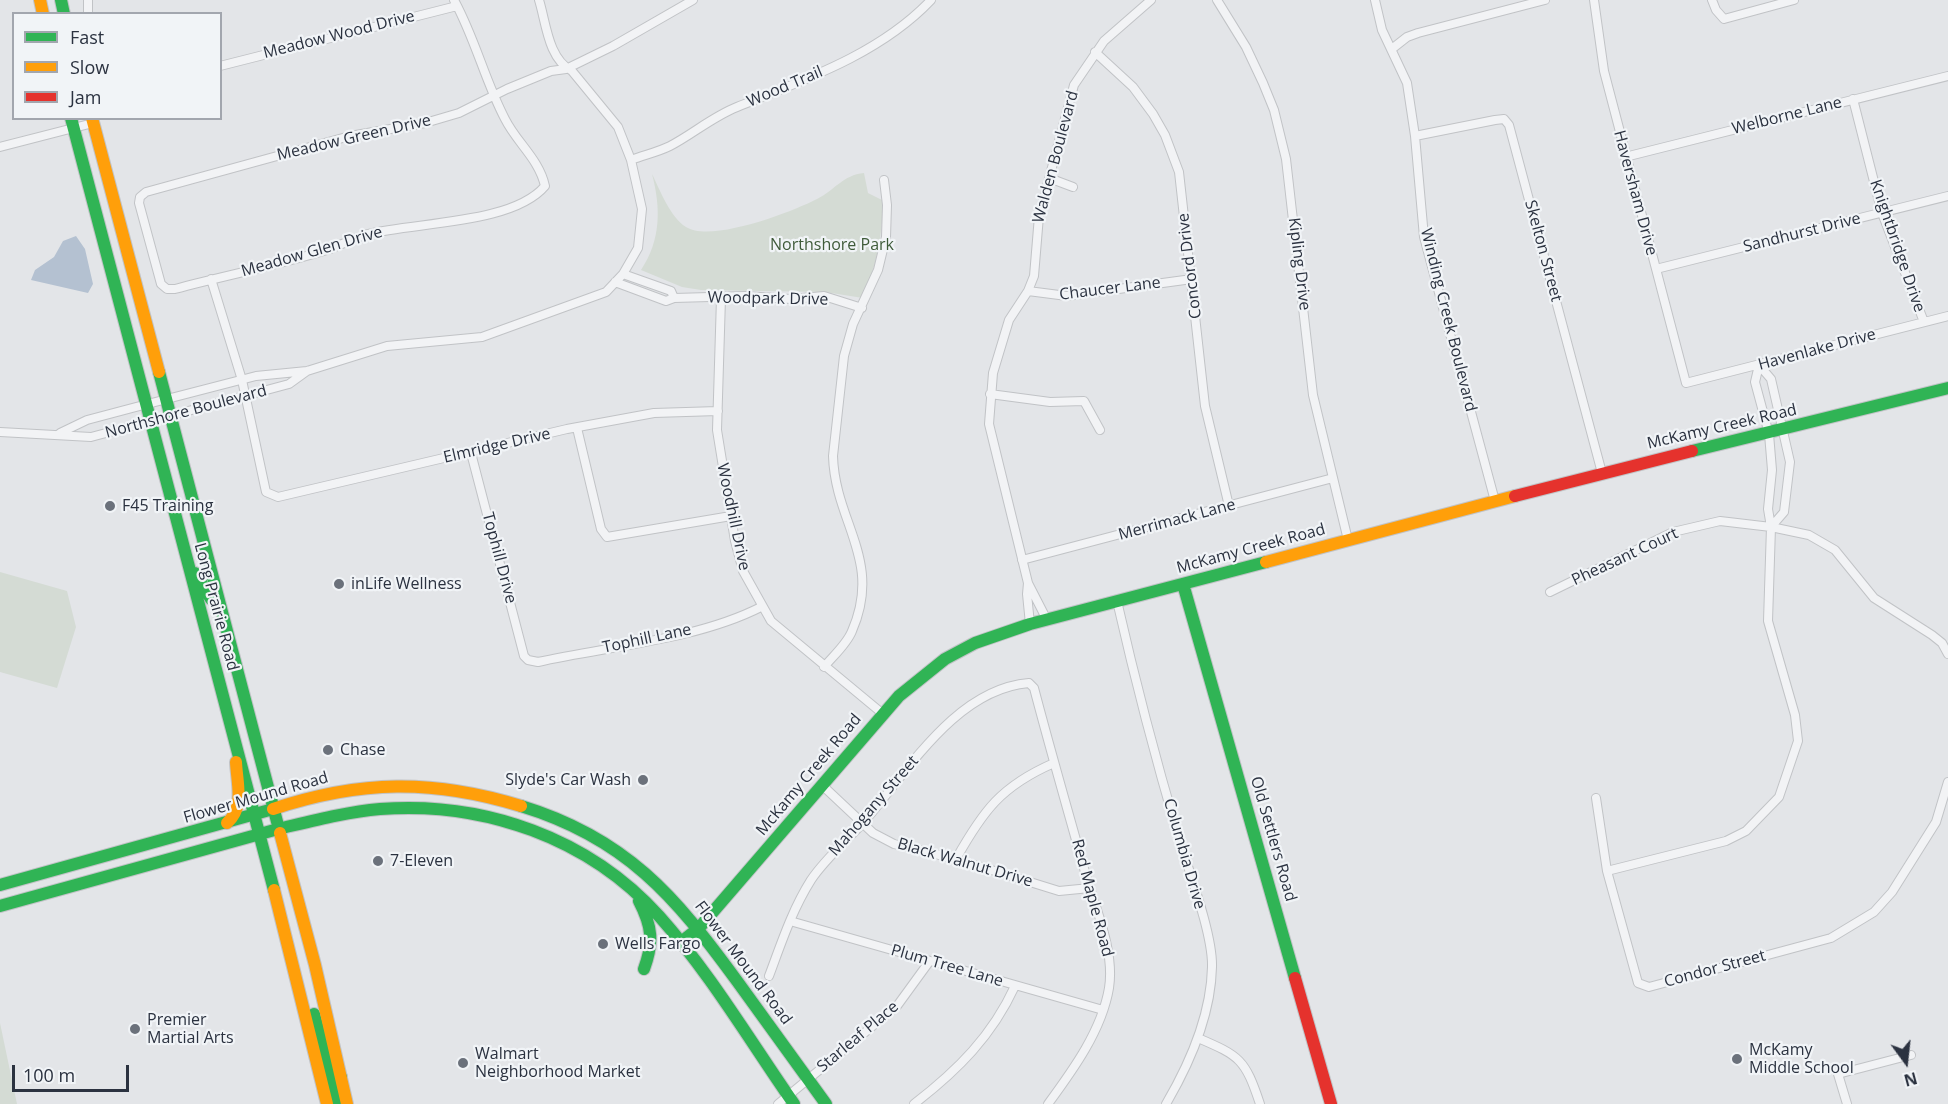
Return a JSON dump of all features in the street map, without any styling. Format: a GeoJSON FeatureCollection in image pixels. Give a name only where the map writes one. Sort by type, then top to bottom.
{"type":"FeatureCollection","features":[{"type":"Feature","properties":{"kind":"main road","name":"Long Prairie Road"},"geometry":{"type":"LineString","coordinates":[[92,121],[273,808],[347,1104]]}},
{"type":"Feature","properties":{"kind":"main road","name":"Long Prairie Road"},"geometry":{"type":"LineString","coordinates":[[72,123],[237,748],[327,1104]]}},
{"type":"Feature","properties":{"kind":"main road","name":"McKamy Creek Road"},"geometry":{"type":"LineString","coordinates":[[681,942],[699,928],[824,786],[882,714],[925,673],[972,642],[1030,624],[1602,473],[1769,434],[1948,388]]}},
{"type":"Feature","properties":{"kind":"main road"},"geometry":{"type":"LineString","coordinates":[[187,560],[211,598],[219,602]]}},
{"type":"Feature","properties":{"kind":"main road","name":"Old Settlers Road"},"geometry":{"type":"LineString","coordinates":[[1183,584],[1331,1104]]}},
{"type":"Feature","properties":{"kind":"main road"},"geometry":{"type":"LineString","coordinates":[[200,607],[214,618],[221,634],[230,643]]}},
{"type":"Feature","properties":{"kind":"main road"},"geometry":{"type":"LineString","coordinates":[[225,824],[232,820],[239,807],[236,778],[237,748]]}},
{"type":"Feature","properties":{"kind":"main road","name":"Flower Mound Road"},"geometry":{"type":"LineString","coordinates":[[0,885],[225,824],[326,793],[360,787],[409,785],[500,799],[555,819],[600,840],[642,869],[699,928],[826,1104]]}},
{"type":"Feature","properties":{"kind":"main road"},"geometry":{"type":"LineString","coordinates":[[0,906],[259,835],[355,812],[429,807],[473,813],[549,837],[585,856],[634,892],[658,914],[681,942],[792,1100]]}},
{"type":"Feature","properties":{"kind":"main road"},"geometry":{"type":"LineString","coordinates":[[549,837],[555,819]]}},
{"type":"Feature","properties":{"kind":"main road"},"geometry":{"type":"LineString","coordinates":[[16,880],[22,900]]}},
{"type":"Feature","properties":{"kind":"main road"},"geometry":{"type":"LineString","coordinates":[[634,892],[653,928],[652,951],[644,969]]}},
{"type":"Feature","properties":{"kind":"main road"},"geometry":{"type":"LineString","coordinates":[[299,987],[311,1006],[329,1068],[331,1072],[341,1077]]}},
{"type":"Feature","properties":{"kind":"main road"},"geometry":{"type":"LineString","coordinates":[[320,1074],[332,1083],[338,1104]]}},
{"type":"Feature","properties":{"kind":"street","name":"Northshore Boulevard"},"geometry":{"type":"LineString","coordinates":[[60,433],[87,420],[242,380],[283,371],[307,371],[387,346],[482,337],[606,292],[623,274],[638,248],[643,224],[631,160],[618,127],[572,71],[566,69],[553,50],[539,0]]}},
{"type":"Feature","properties":{"kind":"street","name":"Meadow Green Drive"},"geometry":{"type":"LineString","coordinates":[[140,198],[146,192],[339,139],[459,113],[528,80],[566,69],[613,46],[693,0]]}},
{"type":"Feature","properties":{"kind":"street","name":"Wood Trail"},"geometry":{"type":"LineString","coordinates":[[631,160],[667,147],[705,122],[736,107],[798,84],[839,63],[889,34],[920,12],[931,0]]}},
{"type":"Feature","properties":{"kind":"street","name":"Walden Boulevard"},"geometry":{"type":"LineString","coordinates":[[1047,620],[1028,583],[1022,560],[989,424],[990,394],[996,359],[1009,320],[1028,291],[1034,276],[1039,216],[1074,85],[1095,52],[1113,32],[1151,0]]}},
{"type":"Feature","properties":{"kind":"street","name":"Kipling Drive"},"geometry":{"type":"LineString","coordinates":[[1217,0],[1246,47],[1263,83],[1286,159],[1313,395],[1348,540]]}},
{"type":"Feature","properties":{"kind":"street","name":"Winding Creek Boulevard"},"geometry":{"type":"LineString","coordinates":[[1375,0],[1382,30],[1393,48],[1407,83],[1425,237],[1495,501]]}},
{"type":"Feature","properties":{"kind":"street"},"geometry":{"type":"LineString","coordinates":[[1393,48],[1407,37],[1418,33],[1545,0]]}},
{"type":"Feature","properties":{"kind":"street","name":"Haversham Drive"},"geometry":{"type":"LineString","coordinates":[[1594,0],[1604,71],[1686,383]]}},
{"type":"Feature","properties":{"kind":"street"},"geometry":{"type":"LineString","coordinates":[[1713,0],[1716,10],[1724,19],[1794,0]]}},
{"type":"Feature","properties":{"kind":"street"},"geometry":{"type":"LineString","coordinates":[[456,3],[495,96]]}},
{"type":"Feature","properties":{"kind":"street","name":"Meadow Wood Drive"},"geometry":{"type":"LineString","coordinates":[[222,65],[456,3]]}},
{"type":"Feature","properties":{"kind":"street","name":"Concord Drive"},"geometry":{"type":"LineString","coordinates":[[1095,52],[1133,87],[1165,135],[1179,172],[1205,406],[1229,506]]}},
{"type":"Feature","properties":{"kind":"street","name":"Welborne Lane"},"geometry":{"type":"LineString","coordinates":[[1625,157],[1948,76]]}},
{"type":"Feature","properties":{"kind":"street","name":"Meadow Glen Drive"},"geometry":{"type":"LineString","coordinates":[[140,198],[139,203],[162,285],[167,290],[331,248],[358,237],[383,231],[490,214],[522,204],[537,196],[545,186],[531,155],[515,139],[495,96]]}},
{"type":"Feature","properties":{"kind":"street","name":"Knightbridge Drive"},"geometry":{"type":"LineString","coordinates":[[1853,99],[1882,213],[1924,322]]}},
{"type":"Feature","properties":{"kind":"street","name":"Skelton Street"},"geometry":{"type":"LineString","coordinates":[[1415,136],[1495,120],[1504,119],[1509,125],[1602,473]]}},
{"type":"Feature","properties":{"kind":"street"},"geometry":{"type":"LineString","coordinates":[[0,147],[72,123],[92,121]]}},
{"type":"Feature","properties":{"kind":"street"},"geometry":{"type":"LineString","coordinates":[[1049,178],[1073,187]]}},
{"type":"Feature","properties":{"kind":"street"},"geometry":{"type":"LineString","coordinates":[[824,667],[852,632],[863,591],[861,555],[842,507],[833,456],[844,356],[853,324],[878,270],[886,237],[887,205],[884,180]]}},
{"type":"Feature","properties":{"kind":"street","name":"Sandhurst Drive"},"geometry":{"type":"LineString","coordinates":[[1656,269],[1948,196]]}},
{"type":"Feature","properties":{"kind":"street","name":"Woodpark Drive"},"geometry":{"type":"LineString","coordinates":[[623,274],[671,291],[674,297]]}},
{"type":"Feature","properties":{"kind":"street"},"geometry":{"type":"LineString","coordinates":[[211,279],[246,396]]}},
{"type":"Feature","properties":{"kind":"street","name":"Chaucer Lane"},"geometry":{"type":"LineString","coordinates":[[1028,291],[1067,296],[1192,279]]}},
{"type":"Feature","properties":{"kind":"street","name":"Woodpark Drive"},"geometry":{"type":"LineString","coordinates":[[615,282],[666,301],[674,297],[745,296],[791,299],[824,296],[862,308]]}},
{"type":"Feature","properties":{"kind":"street","name":"Woodhill Drive"},"geometry":{"type":"LineString","coordinates":[[722,298],[718,411],[722,468],[742,571],[771,621],[882,714]]}},
{"type":"Feature","properties":{"kind":"street","name":"Havenlake Drive"},"geometry":{"type":"LineString","coordinates":[[1686,383],[1948,316]]}},
{"type":"Feature","properties":{"kind":"street"},"geometry":{"type":"LineString","coordinates":[[1759,365],[1771,379],[1785,430],[1790,462],[1784,512],[1771,527]]}},
{"type":"Feature","properties":{"kind":"street"},"geometry":{"type":"LineString","coordinates":[[1607,871],[1726,841],[1746,831],[1779,797],[1797,741],[1795,715],[1768,621],[1771,527],[1768,509],[1772,470],[1769,434],[1755,382],[1759,365]]}},
{"type":"Feature","properties":{"kind":"street","name":"Northshore Boulevard"},"geometry":{"type":"LineString","coordinates":[[0,432],[60,433],[91,437],[290,384],[307,371]]}},
{"type":"Feature","properties":{"kind":"street"},"geometry":{"type":"LineString","coordinates":[[990,394],[1050,402],[1084,401],[1100,430]]}},
{"type":"Feature","properties":{"kind":"street","name":"Elmridge Drive"},"geometry":{"type":"LineString","coordinates":[[246,396],[266,492],[278,497],[577,428],[654,413],[718,411]]}},
{"type":"Feature","properties":{"kind":"street"},"geometry":{"type":"LineString","coordinates":[[577,428],[601,529],[607,537],[731,516]]}},
{"type":"Feature","properties":{"kind":"street","name":"Tophill Drive"},"geometry":{"type":"LineString","coordinates":[[471,453],[524,656],[531,661]]}},
{"type":"Feature","properties":{"kind":"street","name":"Merrimack Lane"},"geometry":{"type":"LineString","coordinates":[[1022,560],[1333,478]]}},
{"type":"Feature","properties":{"kind":"street","name":"Pheasant Court"},"geometry":{"type":"LineString","coordinates":[[1550,592],[1673,532],[1720,521],[1771,527],[1809,535],[1835,550],[1874,598],[1945,640]]}},
{"type":"Feature","properties":{"kind":"street","name":"Walden Boulevard"},"geometry":{"type":"LineString","coordinates":[[1028,583],[1030,624]]}},
{"type":"Feature","properties":{"kind":"street","name":"Columbia Drive"},"geometry":{"type":"LineString","coordinates":[[1117,601],[1142,712],[1210,948],[1211,983],[1198,1038],[1166,1104]]}},
{"type":"Feature","properties":{"kind":"street","name":"Tophill Lane"},"geometry":{"type":"LineString","coordinates":[[531,661],[538,662],[686,631],[736,618],[761,607]]}},
{"type":"Feature","properties":{"kind":"street"},"geometry":{"type":"LineString","coordinates":[[1945,640],[1948,654]]}},
{"type":"Feature","properties":{"kind":"street","name":"Red Maple Road"},"geometry":{"type":"LineString","coordinates":[[1029,683],[1034,688],[1110,962],[1109,986],[1103,1011],[1090,1039],[1048,1104]]}},
{"type":"Feature","properties":{"kind":"street","name":"Mahogany Street"},"geometry":{"type":"LineString","coordinates":[[769,976],[790,921],[811,880],[908,767],[957,717],[975,703],[1005,689],[1029,683]]}},
{"type":"Feature","properties":{"kind":"street"},"geometry":{"type":"LineString","coordinates":[[956,859],[980,819],[1011,785],[1054,763]]}},
{"type":"Feature","properties":{"kind":"street","name":"Condor Street"},"geometry":{"type":"LineString","coordinates":[[1596,798],[1607,871],[1638,983],[1649,987],[1831,938],[1874,912],[1892,892],[1936,822],[1948,782]]}},
{"type":"Feature","properties":{"kind":"street","name":"Black Walnut Drive"},"geometry":{"type":"LineString","coordinates":[[824,786],[873,833],[894,844],[956,859],[1059,891],[1090,888]]}},
{"type":"Feature","properties":{"kind":"street","name":"Plum Tree Lane"},"geometry":{"type":"LineString","coordinates":[[790,921],[1103,1011]]}},
{"type":"Feature","properties":{"kind":"street","name":"Starleaf Place"},"geometry":{"type":"LineString","coordinates":[[778,1104],[792,1100],[808,1080],[835,1055],[897,1006],[929,962]]}},
{"type":"Feature","properties":{"kind":"street"},"geometry":{"type":"LineString","coordinates":[[914,1104],[953,1073],[981,1043],[1002,1015],[1015,986]]}},
{"type":"Feature","properties":{"kind":"street"},"geometry":{"type":"LineString","coordinates":[[1198,1038],[1229,1051],[1243,1063],[1260,1104]]}},
{"type":"Feature","properties":{"kind":"street"},"geometry":{"type":"LineString","coordinates":[[1847,1104],[1838,1074],[1911,1055]]}},
{"type":"Feature","properties":{"kind":"green space","name":"Northshore Park"},"geometry":{"type":"Polygon","coordinates":[[[864,173],[868,193],[882,200],[883,204],[877,252],[863,298],[825,292],[701,290],[682,287],[641,270],[648,259],[656,235],[658,211],[652,174],[666,203],[680,223],[698,231],[714,231],[732,229],[771,218],[817,199],[850,177],[864,173]]]}},
{"type":"Feature","properties":{"kind":"green space"},"geometry":{"type":"Polygon","coordinates":[[[0,572],[67,591],[76,627],[57,688],[0,672],[0,572]]]}},
{"type":"Feature","properties":{"kind":"green space"},"geometry":{"type":"Polygon","coordinates":[[[0,1023],[17,1104],[0,1104],[0,1023]]]}},
{"type":"Feature","properties":{"kind":"water"},"geometry":{"type":"Polygon","coordinates":[[[76,236],[85,249],[93,284],[88,293],[31,280],[35,270],[54,257],[63,241],[76,236]]]}},
{"type":"Feature","properties":{"kind":"traffic: fast"},"geometry":{"type":"LineString","coordinates":[[61,0],[64,12]]}},
{"type":"Feature","properties":{"kind":"traffic: fast"},"geometry":{"type":"LineString","coordinates":[[72,120],[274,890]]}},
{"type":"Feature","properties":{"kind":"traffic: fast"},"geometry":{"type":"LineString","coordinates":[[159,372],[280,833]]}},
{"type":"Feature","properties":{"kind":"traffic: fast"},"geometry":{"type":"LineString","coordinates":[[1692,451],[1948,388]]}},
{"type":"Feature","properties":{"kind":"traffic: fast"},"geometry":{"type":"LineString","coordinates":[[681,942],[699,928],[899,696],[945,659],[975,643],[1030,624],[1266,562]]}},
{"type":"Feature","properties":{"kind":"traffic: fast"},"geometry":{"type":"LineString","coordinates":[[195,573],[211,599],[219,602]]}},
{"type":"Feature","properties":{"kind":"traffic: fast"},"geometry":{"type":"LineString","coordinates":[[1183,584],[1295,978]]}},
{"type":"Feature","properties":{"kind":"traffic: fast"},"geometry":{"type":"LineString","coordinates":[[521,806],[558,819],[590,835],[619,853],[669,897],[714,950],[826,1104]]}},
{"type":"Feature","properties":{"kind":"traffic: fast"},"geometry":{"type":"LineString","coordinates":[[278,829],[354,812],[419,808],[458,811],[496,819],[532,830],[567,846],[600,865],[631,889],[659,916],[713,984],[794,1104]]}},
{"type":"Feature","properties":{"kind":"traffic: fast"},"geometry":{"type":"LineString","coordinates":[[0,885],[273,809]]}},
{"type":"Feature","properties":{"kind":"traffic: fast"},"geometry":{"type":"LineString","coordinates":[[0,906],[278,829]]}},
{"type":"Feature","properties":{"kind":"traffic: fast"},"geometry":{"type":"LineString","coordinates":[[639,901],[647,918],[650,934],[649,951],[644,969]]}},
{"type":"Feature","properties":{"kind":"traffic: fast"},"geometry":{"type":"LineString","coordinates":[[314,1014],[329,1068],[341,1077]]}},
{"type":"Feature","properties":{"kind":"traffic: fast"},"geometry":{"type":"LineString","coordinates":[[320,1074],[332,1083],[338,1104]]}},
{"type":"Feature","properties":{"kind":"traffic: slow"},"geometry":{"type":"LineString","coordinates":[[40,0],[43,12]]}},
{"type":"Feature","properties":{"kind":"traffic: slow"},"geometry":{"type":"LineString","coordinates":[[93,120],[159,372]]}},
{"type":"Feature","properties":{"kind":"traffic: slow"},"geometry":{"type":"LineString","coordinates":[[1266,562],[1515,496]]}},
{"type":"Feature","properties":{"kind":"traffic: slow"},"geometry":{"type":"LineString","coordinates":[[227,823],[233,817],[238,802],[236,762]]}},
{"type":"Feature","properties":{"kind":"traffic: slow"},"geometry":{"type":"LineString","coordinates":[[273,809],[336,792],[397,786],[457,791],[521,806]]}},
{"type":"Feature","properties":{"kind":"traffic: slow"},"geometry":{"type":"LineString","coordinates":[[280,833],[315,965],[347,1104]]}},
{"type":"Feature","properties":{"kind":"traffic: slow"},"geometry":{"type":"LineString","coordinates":[[274,890],[327,1104]]}},
{"type":"Feature","properties":{"kind":"traffic: jam"},"geometry":{"type":"LineString","coordinates":[[1515,496],[1692,451]]}},
{"type":"Feature","properties":{"kind":"traffic: jam"},"geometry":{"type":"LineString","coordinates":[[1295,978],[1331,1104]]}},
{"type":"Feature","properties":{"kind":"place","name":"F45 Training"},"geometry":{"type":"Point","coordinates":[110,506]}},
{"type":"Feature","properties":{"kind":"place","name":"inLife Wellness"},"geometry":{"type":"Point","coordinates":[339,584]}},
{"type":"Feature","properties":{"kind":"place","name":"Chase"},"geometry":{"type":"Point","coordinates":[328,750]}},
{"type":"Feature","properties":{"kind":"place","name":"Slyde's Car Wash"},"geometry":{"type":"Point","coordinates":[643,780]}},
{"type":"Feature","properties":{"kind":"place","name":"7-Eleven"},"geometry":{"type":"Point","coordinates":[378,861]}},
{"type":"Feature","properties":{"kind":"place","name":"Wells Fargo"},"geometry":{"type":"Point","coordinates":[603,944]}},
{"type":"Feature","properties":{"kind":"place","name":"Premier Martial Arts"},"geometry":{"type":"Point","coordinates":[135,1029]}},
{"type":"Feature","properties":{"kind":"place","name":"McKamy Middle School"},"geometry":{"type":"Point","coordinates":[1737,1059]}},
{"type":"Feature","properties":{"kind":"place","name":"Walmart Neighborhood Market"},"geometry":{"type":"Point","coordinates":[463,1063]}}]}
